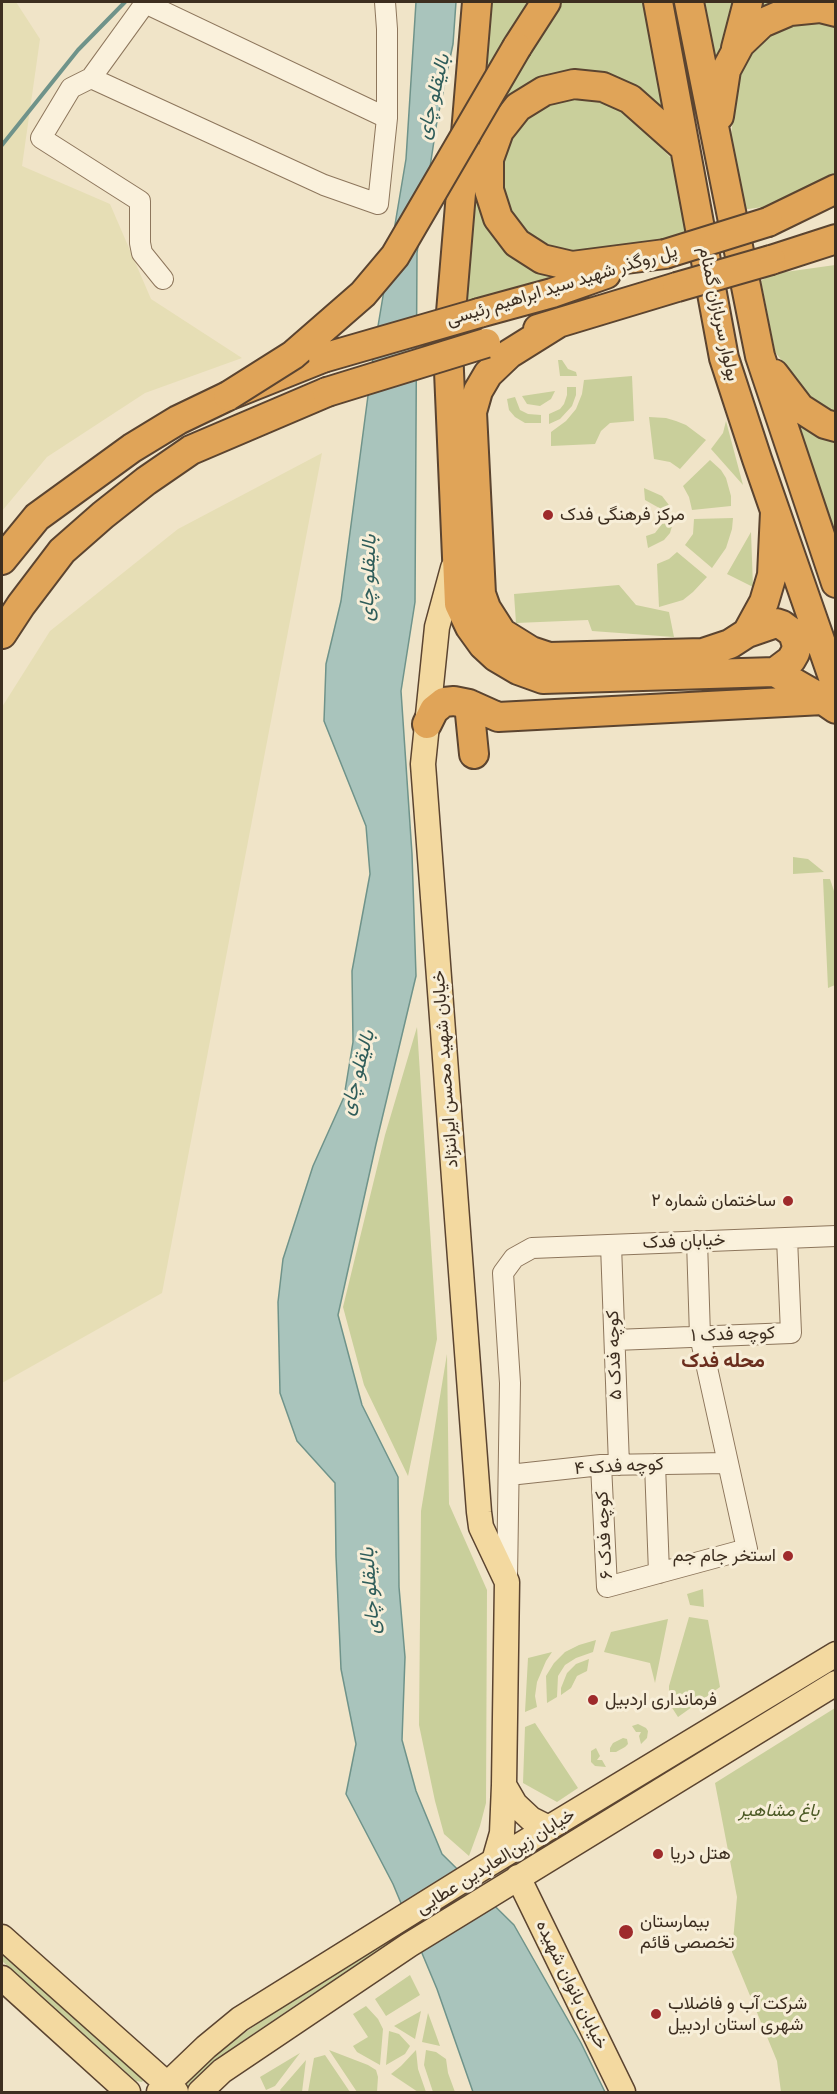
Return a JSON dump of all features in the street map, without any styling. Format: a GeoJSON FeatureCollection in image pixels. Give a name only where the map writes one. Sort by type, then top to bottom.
{"type":"FeatureCollection","features":[{"type":"Feature","properties":{"kind":"highway"},"geometry":{"type":"LineString","coordinates":[[477,2],[448,348],[459,604],[470,627],[483,645],[496,657],[518,670],[543,679],[775,672],[831,698]]}},
{"type":"Feature","properties":{"kind":"highway"},"geometry":{"type":"LineString","coordinates":[[2,560],[37,517],[87,479],[178,420],[228,396],[293,355],[363,294],[396,256],[546,2]]}},
{"type":"Feature","properties":{"kind":"highway","name":"بولوار سربازان گمنام"},"geometry":{"type":"LineString","coordinates":[[658,2],[724,358],[775,512],[831,698]]}},
{"type":"Feature","properties":{"kind":"highway","name":"بولوار سربازان گمنام"},"geometry":{"type":"LineString","coordinates":[[689,2],[760,356],[836,583]]}},
{"type":"Feature","properties":{"kind":"highway"},"geometry":{"type":"LineString","coordinates":[[734,56],[748,2]]}},
{"type":"Feature","properties":{"kind":"highway"},"geometry":{"type":"LineString","coordinates":[[716,142],[726,70],[740,44],[762,23],[790,10],[820,8],[836,12]]}},
{"type":"Feature","properties":{"kind":"highway"},"geometry":{"type":"LineString","coordinates":[[665,254],[572,267],[542,259],[517,243],[498,218],[489,190],[489,159],[499,131],[518,107],[544,91],[574,84],[603,87],[630,99],[684,147]]}},
{"type":"Feature","properties":{"kind":"highway"},"geometry":{"type":"LineString","coordinates":[[768,222],[836,189]]}},
{"type":"Feature","properties":{"kind":"highway","name":"پل روگذر شهید سید ابراهیم رئیسی"},"geometry":{"type":"LineString","coordinates":[[228,396],[322,358],[552,293],[665,254],[836,200]]}},
{"type":"Feature","properties":{"kind":"highway","name":"پل روگذر شهید سید ابراهیم رئیسی"},"geometry":{"type":"LineString","coordinates":[[2,634],[62,551],[146,481],[191,450],[327,392],[836,239]]}},
{"type":"Feature","properties":{"kind":"highway"},"geometry":{"type":"LineString","coordinates":[[771,260],[836,251]]}},
{"type":"Feature","properties":{"kind":"highway"},"geometry":{"type":"LineString","coordinates":[[450,399],[460,369],[469,361],[494,351],[545,346],[564,332],[703,290],[710,279]]}},
{"type":"Feature","properties":{"kind":"highway"},"geometry":{"type":"LineString","coordinates":[[557,324],[509,354],[488,374],[478,391],[472,412],[481,594],[502,633],[531,651],[549,657],[703,653],[730,645],[747,633],[776,623],[793,633],[797,646],[791,660],[775,672]]}},
{"type":"Feature","properties":{"kind":"highway"},"geometry":{"type":"LineString","coordinates":[[760,356],[800,408],[825,424],[836,427]]}},
{"type":"Feature","properties":{"kind":"highway"},"geometry":{"type":"LineString","coordinates":[[747,633],[764,602],[772,575],[775,512]]}},
{"type":"Feature","properties":{"kind":"highway"},"geometry":{"type":"LineString","coordinates":[[617,677],[618,711]]}},
{"type":"Feature","properties":{"kind":"highway"},"geometry":{"type":"LineString","coordinates":[[427,724],[434,710],[444,702],[454,701],[469,704],[498,717],[831,698]]}},
{"type":"Feature","properties":{"kind":"highway"},"geometry":{"type":"LineString","coordinates":[[469,704],[474,754]]}},
{"type":"Feature","properties":{"kind":"main road","name":"خیابان شهید محسن ایراننژاد"},"geometry":{"type":"LineString","coordinates":[[457,554],[437,627],[423,764],[479,1512],[481,1527],[507,1582],[502,1833],[484,1867]]}},
{"type":"Feature","properties":{"kind":"main road","name":"خیابان زین‌العابدین عطایی"},"geometry":{"type":"LineString","coordinates":[[167,2090],[206,2047],[240,2019],[484,1867],[836,1654]]}},
{"type":"Feature","properties":{"kind":"main road","name":"خیابان زین‌العابدین عطایی"},"geometry":{"type":"LineString","coordinates":[[200,2092],[409,1945],[836,1683]]}},
{"type":"Feature","properties":{"kind":"main road"},"geometry":{"type":"LineString","coordinates":[[504,1785],[515,1804],[531,1819],[549,1828]]}},
{"type":"Feature","properties":{"kind":"main road","name":"خیابان بانوان شهیده"},"geometry":{"type":"LineString","coordinates":[[518,1877],[623,2092]]}},
{"type":"Feature","properties":{"kind":"main road"},"geometry":{"type":"LineString","coordinates":[[2,1937],[167,2090]]}},
{"type":"Feature","properties":{"kind":"main road"},"geometry":{"type":"LineString","coordinates":[[2,1978],[110,2082],[128,2092]]}},
{"type":"Feature","properties":{"kind":"street"},"geometry":{"type":"LineString","coordinates":[[163,279],[142,253],[140,201],[41,138],[71,88],[91,78],[146,2],[387,118]]}},
{"type":"Feature","properties":{"kind":"street"},"geometry":{"type":"LineString","coordinates":[[91,78],[324,185],[378,204],[387,118],[385,2]]}},
{"type":"Feature","properties":{"kind":"street","name":"خیابان فدک"},"geometry":{"type":"LineString","coordinates":[[532,1248],[836,1236]]}},
{"type":"Feature","properties":{"kind":"street","name":"کوچه فدک ۱"},"geometry":{"type":"LineString","coordinates":[[615,1340],[791,1333],[787,1238]]}},
{"type":"Feature","properties":{"kind":"street"},"geometry":{"type":"LineString","coordinates":[[655,1464],[659,1573],[747,1549],[700,1336],[697,1241]]}},
{"type":"Feature","properties":{"kind":"street","name":"کوچه فدک ۵"},"geometry":{"type":"LineString","coordinates":[[610,1465],[615,1340],[611,1245]]}},
{"type":"Feature","properties":{"kind":"street","name":"خیابان شهید محسن ایراننژاد"},"geometry":{"type":"LineString","coordinates":[[507,1582],[510,1383],[503,1273],[514,1258],[532,1248]]}},
{"type":"Feature","properties":{"kind":"street","name":"کوچه فدک ۴"},"geometry":{"type":"LineString","coordinates":[[510,1475],[610,1465],[728,1463]]}},
{"type":"Feature","properties":{"kind":"street","name":"کوچه فدک ۶"},"geometry":{"type":"LineString","coordinates":[[610,1465],[607,1587],[659,1573]]}},
{"type":"Feature","properties":{"kind":"shaded area"},"geometry":{"type":"Polygon","coordinates":[[[2,2],[16,2],[40,39],[22,166],[110,204],[151,299],[242,358],[145,393],[47,457],[2,511],[2,2]]]}},
{"type":"Feature","properties":{"kind":"shaded area"},"geometry":{"type":"Polygon","coordinates":[[[322,453],[162,1293],[2,1383],[2,707],[50,631],[178,529],[322,453]]]}},
{"type":"Feature","properties":{"kind":"green space"},"geometry":{"type":"Polygon","coordinates":[[[488,2],[534,2],[480,88],[488,2]]]}},
{"type":"Feature","properties":{"kind":"green space"},"geometry":{"type":"Polygon","coordinates":[[[558,2],[644,2],[666,121],[638,92],[510,101],[492,219],[575,274],[456,311],[469,149],[558,2]]]}},
{"type":"Feature","properties":{"kind":"green space"},"geometry":{"type":"Polygon","coordinates":[[[701,2],[806,2],[787,4],[716,88],[701,2]]]}},
{"type":"Feature","properties":{"kind":"green space"},"geometry":{"type":"Polygon","coordinates":[[[815,20],[835,24],[835,173],[763,207],[741,210],[730,142],[739,73],[750,51],[768,34],[790,23],[815,20]]]}},
{"type":"Feature","properties":{"kind":"green space"},"geometry":{"type":"Polygon","coordinates":[[[569,96],[594,97],[617,106],[636,121],[672,159],[687,236],[665,243],[580,251],[554,247],[531,235],[513,216],[503,191],[501,165],[509,140],[524,118],[545,103],[569,96]]]}},
{"type":"Feature","properties":{"kind":"green space"},"geometry":{"type":"Polygon","coordinates":[[[835,265],[835,412],[810,396],[775,352],[761,281],[771,274],[835,265]]]}},
{"type":"Feature","properties":{"kind":"green space"},"geometry":{"type":"Polygon","coordinates":[[[558,360],[562,360],[568,369],[576,372],[577,376],[560,376],[558,360]]]}},
{"type":"Feature","properties":{"kind":"green space"},"geometry":{"type":"Polygon","coordinates":[[[632,376],[634,421],[610,423],[601,431],[595,444],[551,446],[551,432],[566,421],[576,409],[584,380],[632,376]]]}},
{"type":"Feature","properties":{"kind":"green space"},"geometry":{"type":"Polygon","coordinates":[[[567,387],[576,387],[572,406],[560,419],[549,424],[549,414],[560,409],[564,404],[567,387]]]}},
{"type":"Feature","properties":{"kind":"green space"},"geometry":{"type":"Polygon","coordinates":[[[555,391],[551,399],[540,406],[527,404],[522,396],[555,391]]]}},
{"type":"Feature","properties":{"kind":"green space"},"geometry":{"type":"Polygon","coordinates":[[[515,397],[520,410],[528,414],[541,415],[541,423],[525,423],[515,417],[509,410],[507,399],[515,397]]]}},
{"type":"Feature","properties":{"kind":"green space"},"geometry":{"type":"Polygon","coordinates":[[[789,412],[835,436],[835,558],[789,412]]]}},
{"type":"Feature","properties":{"kind":"green space"},"geometry":{"type":"Polygon","coordinates":[[[649,417],[666,418],[686,425],[706,440],[680,469],[670,462],[654,459],[649,417]]]}},
{"type":"Feature","properties":{"kind":"green space"},"geometry":{"type":"Polygon","coordinates":[[[726,421],[743,485],[711,449],[723,433],[726,421]]]}},
{"type":"Feature","properties":{"kind":"green space"},"geometry":{"type":"Polygon","coordinates":[[[710,460],[726,478],[731,506],[692,510],[683,486],[710,460]]]}},
{"type":"Feature","properties":{"kind":"green space"},"geometry":{"type":"Polygon","coordinates":[[[644,488],[662,496],[672,509],[661,509],[645,500],[644,488]]]}},
{"type":"Feature","properties":{"kind":"green space"},"geometry":{"type":"Polygon","coordinates":[[[733,518],[726,548],[712,568],[685,545],[693,534],[694,519],[733,518]]]}},
{"type":"Feature","properties":{"kind":"green space"},"geometry":{"type":"Polygon","coordinates":[[[673,523],[670,533],[664,540],[648,548],[646,536],[655,533],[662,524],[673,523]]]}},
{"type":"Feature","properties":{"kind":"green space"},"geometry":{"type":"Polygon","coordinates":[[[751,532],[753,587],[727,574],[751,532]]]}},
{"type":"Feature","properties":{"kind":"green space"},"geometry":{"type":"Polygon","coordinates":[[[677,552],[707,577],[683,600],[659,607],[657,564],[669,559],[677,552]]]}},
{"type":"Feature","properties":{"kind":"green space"},"geometry":{"type":"Polygon","coordinates":[[[619,585],[636,605],[669,612],[674,637],[592,631],[588,620],[516,623],[514,594],[619,585]]]}},
{"type":"Feature","properties":{"kind":"green space"},"geometry":{"type":"Polygon","coordinates":[[[793,857],[808,859],[824,872],[793,874],[793,857]]]}},
{"type":"Feature","properties":{"kind":"green space"},"geometry":{"type":"Polygon","coordinates":[[[823,879],[830,879],[835,894],[835,985],[828,988],[823,879]]]}},
{"type":"Feature","properties":{"kind":"green space"},"geometry":{"type":"Polygon","coordinates":[[[417,1027],[437,1339],[408,1476],[364,1385],[343,1307],[385,1135],[417,1027]]]}},
{"type":"Feature","properties":{"kind":"green space"},"geometry":{"type":"Polygon","coordinates":[[[447,1354],[449,1504],[487,1590],[486,1803],[469,1856],[444,1834],[419,1725],[421,1511],[447,1354]]]}},
{"type":"Feature","properties":{"kind":"green space"},"geometry":{"type":"Polygon","coordinates":[[[703,1589],[704,1607],[690,1605],[687,1594],[703,1589]]]}},
{"type":"Feature","properties":{"kind":"green space"},"geometry":{"type":"Polygon","coordinates":[[[689,1617],[708,1620],[720,1687],[678,1717],[669,1703],[669,1686],[689,1617]]]}},
{"type":"Feature","properties":{"kind":"green space"},"geometry":{"type":"Polygon","coordinates":[[[668,1619],[655,1683],[650,1663],[604,1652],[611,1632],[668,1619]]]}},
{"type":"Feature","properties":{"kind":"green space"},"geometry":{"type":"Polygon","coordinates":[[[596,1640],[593,1652],[565,1665],[558,1676],[557,1697],[547,1703],[546,1676],[554,1663],[565,1652],[596,1640]]]}},
{"type":"Feature","properties":{"kind":"green space"},"geometry":{"type":"Polygon","coordinates":[[[552,1652],[537,1682],[535,1696],[537,1707],[525,1712],[528,1658],[552,1652]]]}},
{"type":"Feature","properties":{"kind":"green space"},"geometry":{"type":"Polygon","coordinates":[[[589,1659],[587,1671],[577,1676],[571,1688],[561,1695],[561,1688],[567,1673],[576,1664],[589,1659]]]}},
{"type":"Feature","properties":{"kind":"green space"},"geometry":{"type":"Polygon","coordinates":[[[835,1668],[835,1676],[312,1994],[241,2042],[184,2091],[181,2083],[237,2038],[308,1989],[835,1668]]]}},
{"type":"Feature","properties":{"kind":"green space","name":"باغ مشاهیر"},"geometry":{"type":"Polygon","coordinates":[[[835,1708],[835,2092],[781,2092],[777,2061],[732,1952],[737,1897],[715,1783],[835,1708]]]}},
{"type":"Feature","properties":{"kind":"green space"},"geometry":{"type":"Polygon","coordinates":[[[535,1723],[578,1788],[557,1802],[523,1783],[525,1727],[535,1723]]]}},
{"type":"Feature","properties":{"kind":"green space"},"geometry":{"type":"Polygon","coordinates":[[[638,1724],[648,1731],[647,1738],[641,1744],[639,1736],[641,1732],[636,1732],[632,1726],[638,1724]]]}},
{"type":"Feature","properties":{"kind":"green space"},"geometry":{"type":"Polygon","coordinates":[[[623,1738],[627,1739],[628,1744],[616,1752],[610,1752],[613,1743],[623,1738]]]}},
{"type":"Feature","properties":{"kind":"green space"},"geometry":{"type":"Polygon","coordinates":[[[596,1748],[600,1756],[597,1760],[602,1760],[606,1767],[595,1766],[591,1762],[591,1751],[596,1748]]]}},
{"type":"Feature","properties":{"kind":"green space"},"geometry":{"type":"Polygon","coordinates":[[[2,1950],[144,2079],[142,2082],[136,2081],[2,1961],[2,1950]]]}},
{"type":"Feature","properties":{"kind":"green space"},"geometry":{"type":"Polygon","coordinates":[[[410,1975],[420,1995],[386,2016],[375,1999],[410,1975]]]}},
{"type":"Feature","properties":{"kind":"green space"},"geometry":{"type":"Polygon","coordinates":[[[366,2006],[378,2019],[383,2029],[380,2065],[357,2052],[353,2046],[368,2037],[353,2014],[366,2006]]]}},
{"type":"Feature","properties":{"kind":"green space"},"geometry":{"type":"Polygon","coordinates":[[[421,2011],[415,2039],[394,2026],[421,2011]]]}},
{"type":"Feature","properties":{"kind":"green space"},"geometry":{"type":"Polygon","coordinates":[[[428,2013],[435,2032],[440,2046],[422,2042],[428,2013]]]}},
{"type":"Feature","properties":{"kind":"green space"},"geometry":{"type":"Polygon","coordinates":[[[389,2031],[399,2034],[410,2046],[405,2054],[386,2065],[389,2031]]]}},
{"type":"Feature","properties":{"kind":"green space"},"geometry":{"type":"Polygon","coordinates":[[[329,2050],[376,2070],[377,2092],[357,2092],[329,2050]]]}},
{"type":"Feature","properties":{"kind":"green space"},"geometry":{"type":"Polygon","coordinates":[[[416,2050],[418,2069],[426,2092],[418,2092],[391,2074],[416,2050]]]}},
{"type":"Feature","properties":{"kind":"green space"},"geometry":{"type":"Polygon","coordinates":[[[426,2050],[436,2052],[446,2059],[455,2092],[433,2092],[424,2065],[426,2050]]]}},
{"type":"Feature","properties":{"kind":"green space"},"geometry":{"type":"Polygon","coordinates":[[[300,2053],[275,2086],[266,2090],[260,2077],[300,2053]]]}},
{"type":"Feature","properties":{"kind":"green space"},"geometry":{"type":"Polygon","coordinates":[[[325,2055],[350,2092],[308,2092],[314,2058],[325,2055]]]}},
{"type":"Feature","properties":{"kind":"green space"},"geometry":{"type":"Polygon","coordinates":[[[306,2060],[302,2092],[281,2092],[280,2090],[306,2060]]]}},
{"type":"Feature","properties":{"kind":"water","name":"بالیقلو چای"},"geometry":{"type":"Polygon","coordinates":[[[416,2],[456,2],[453,44],[437,121],[417,253],[415,602],[401,691],[412,854],[416,976],[338,1315],[362,1405],[398,1477],[399,1587],[405,1657],[402,1740],[416,1791],[442,1854],[514,1925],[581,2043],[605,2092],[473,2092],[437,1989],[393,1884],[346,1794],[356,1744],[341,1669],[335,1483],[297,1441],[280,1393],[278,1302],[283,1259],[313,1166],[344,1097],[353,1042],[352,971],[370,874],[366,826],[324,721],[326,664],[341,601],[374,350],[406,159],[416,2]]]}},
{"type":"Feature","properties":{"kind":"waterway"},"geometry":{"type":"LineString","coordinates":[[2,145],[78,50],[125,2]]}},
{"type":"Feature","properties":{"kind":"place","name":"مرکز فرهنگی فدک"},"geometry":{"type":"Point","coordinates":[548,515]}},
{"type":"Feature","properties":{"kind":"place","name":"ساختمان شماره ۲"},"geometry":{"type":"Point","coordinates":[788,1201]}},
{"type":"Feature","properties":{"kind":"place","name":"استخر جام جم"},"geometry":{"type":"Point","coordinates":[788,1556]}},
{"type":"Feature","properties":{"kind":"place","name":"فرمانداری اردبیل"},"geometry":{"type":"Point","coordinates":[593,1700]}},
{"type":"Feature","properties":{"kind":"place","name":"هتل دریا"},"geometry":{"type":"Point","coordinates":[658,1854]}},
{"type":"Feature","properties":{"kind":"place","name":"بیمارستان تخصصی قائم"},"geometry":{"type":"Point","coordinates":[626,1932]}},
{"type":"Feature","properties":{"kind":"place","name":"شرکت آب و فاضلاب شهری استان اردبیل"},"geometry":{"type":"Point","coordinates":[656,2014]}},
{"type":"Feature","properties":{"kind":"district","name":"محله فدک"},"geometry":{"type":"Point","coordinates":[723,1362]}}]}
